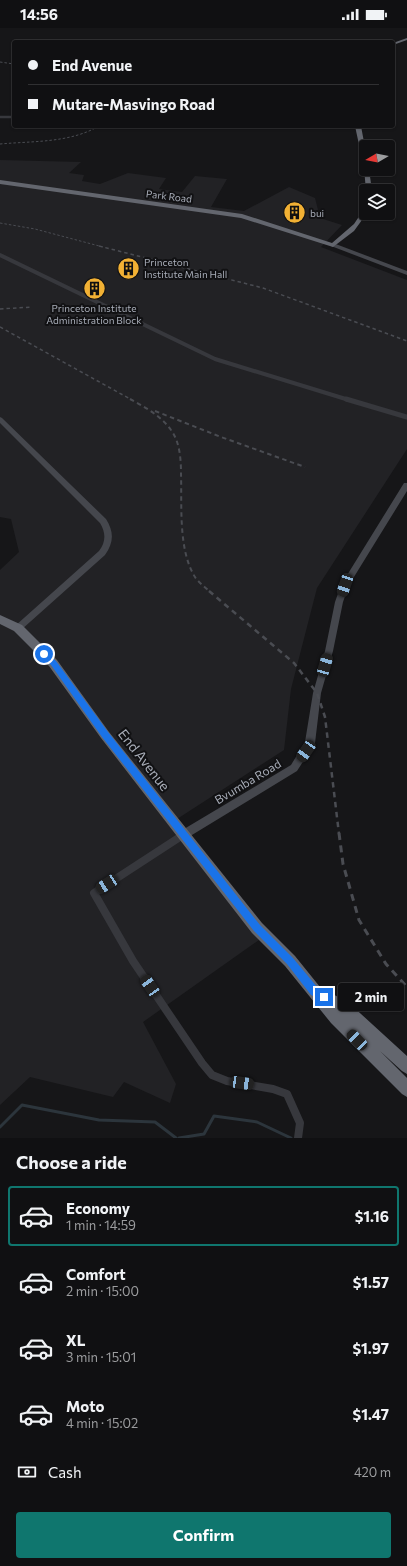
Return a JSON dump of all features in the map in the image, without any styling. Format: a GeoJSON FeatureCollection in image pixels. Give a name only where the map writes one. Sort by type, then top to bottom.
{"type":"FeatureCollection","features":[{"type":"Feature","properties":{"kind":"highway"},"geometry":{"type":"LineString","coordinates":[[395,43],[407,39]]}},
{"type":"Feature","properties":{"kind":"highway"},"geometry":{"type":"LineString","coordinates":[[358,128],[361,140]]}},
{"type":"Feature","properties":{"kind":"highway","name":"Park Road"},"geometry":{"type":"LineString","coordinates":[[0,182],[242,216],[333,245]]}},
{"type":"Feature","properties":{"kind":"highway"},"geometry":{"type":"LineString","coordinates":[[333,245],[353,230],[360,220]]}},
{"type":"Feature","properties":{"kind":"highway","name":"End Avenue"},"geometry":{"type":"LineString","coordinates":[[0,619],[18,628],[53,663],[105,734],[257,928],[290,961],[341,1024],[407,1088]]}},
{"type":"Feature","properties":{"kind":"highway"},"geometry":{"type":"LineString","coordinates":[[314,991],[344,1008],[407,1066]]}},
{"type":"Feature","properties":{"kind":"street"},"geometry":{"type":"LineString","coordinates":[[0,118],[12,117]]}},
{"type":"Feature","properties":{"kind":"street"},"geometry":{"type":"LineString","coordinates":[[333,245],[407,273]]}},
{"type":"Feature","properties":{"kind":"street"},"geometry":{"type":"LineString","coordinates":[[0,255],[215,359],[407,418]]}},
{"type":"Feature","properties":{"kind":"street"},"geometry":{"type":"LineString","coordinates":[[0,418],[103,521],[109,531],[110,537],[106,548],[102,553],[18,628]]}},
{"type":"Feature","properties":{"kind":"street","name":"Bvumba Road"},"geometry":{"type":"LineString","coordinates":[[298,1138],[300,1123],[287,1094],[273,1089],[227,1081],[212,1075],[202,1063],[133,960],[94,893],[184,835],[294,768],[310,743],[317,693],[329,651],[339,602],[345,585],[407,485]]}},
{"type":"Feature","properties":{"kind":"shaded area"},"geometry":{"type":"Polygon","coordinates":[[[0,160],[81,162],[69,173],[84,175],[82,181],[100,184],[128,173],[166,178],[159,189],[182,192],[195,176],[227,179],[211,207],[244,211],[289,187],[315,198],[320,218],[342,225],[321,247],[407,280],[407,449],[317,588],[291,689],[284,750],[177,819],[259,940],[143,1022],[176,1084],[170,1103],[124,1082],[113,1097],[30,1077],[0,1105],[0,570],[19,552],[11,519],[0,517],[0,160]]]}},
{"type":"Feature","properties":{"kind":"waterway"},"geometry":{"type":"LineString","coordinates":[[0,1127],[22,1105],[99,1120],[155,1122],[176,1138]]}},
{"type":"Feature","properties":{"kind":"waterway"},"geometry":{"type":"LineString","coordinates":[[179,1138],[204,1134],[214,1116],[257,1122],[291,1138]]}},
{"type":"Feature","properties":{"kind":"railway"},"geometry":{"type":"LineString","coordinates":[[0,62],[12,64]]}},
{"type":"Feature","properties":{"kind":"railway"},"geometry":{"type":"LineString","coordinates":[[0,144],[51,140],[76,136],[95,128]]}},
{"type":"Feature","properties":{"kind":"railway"},"geometry":{"type":"LineString","coordinates":[[0,223],[35,229],[103,247]]}},
{"type":"Feature","properties":{"kind":"railway"},"geometry":{"type":"LineString","coordinates":[[99,246],[263,288],[407,341]]}},
{"type":"Feature","properties":{"kind":"railway"},"geometry":{"type":"LineString","coordinates":[[0,309],[32,307]]}},
{"type":"Feature","properties":{"kind":"railway"},"geometry":{"type":"LineString","coordinates":[[0,327],[132,400]]}},
{"type":"Feature","properties":{"kind":"railway"},"geometry":{"type":"LineString","coordinates":[[130,399],[158,416],[174,435],[181,463],[181,513],[183,541],[186,554],[195,577],[210,592]]}},
{"type":"Feature","properties":{"kind":"railway"},"geometry":{"type":"LineString","coordinates":[[155,411],[221,437],[305,467]]}},
{"type":"Feature","properties":{"kind":"railway"},"geometry":{"type":"LineString","coordinates":[[209,591],[294,663],[317,693],[325,717],[339,834]]}},
{"type":"Feature","properties":{"kind":"railway"},"geometry":{"type":"LineString","coordinates":[[339,833],[343,864],[359,920],[386,964],[407,987]]}},
{"type":"Feature","properties":{"kind":"place","name":"bui"},"geometry":{"type":"Point","coordinates":[294,213]}},
{"type":"Feature","properties":{"kind":"place","name":"Princeton Institute Main Hall"},"geometry":{"type":"Point","coordinates":[129,268]}},
{"type":"Feature","properties":{"kind":"place","name":"Princeton Institute Administration Block"},"geometry":{"type":"Point","coordinates":[94,288]}},
{"type":"Feature","properties":{"kind":"route"},"geometry":{"type":"LineString","coordinates":[[44,654],[53,663],[105,734],[257,928],[290,961],[314,991],[324,997]]}}]}
